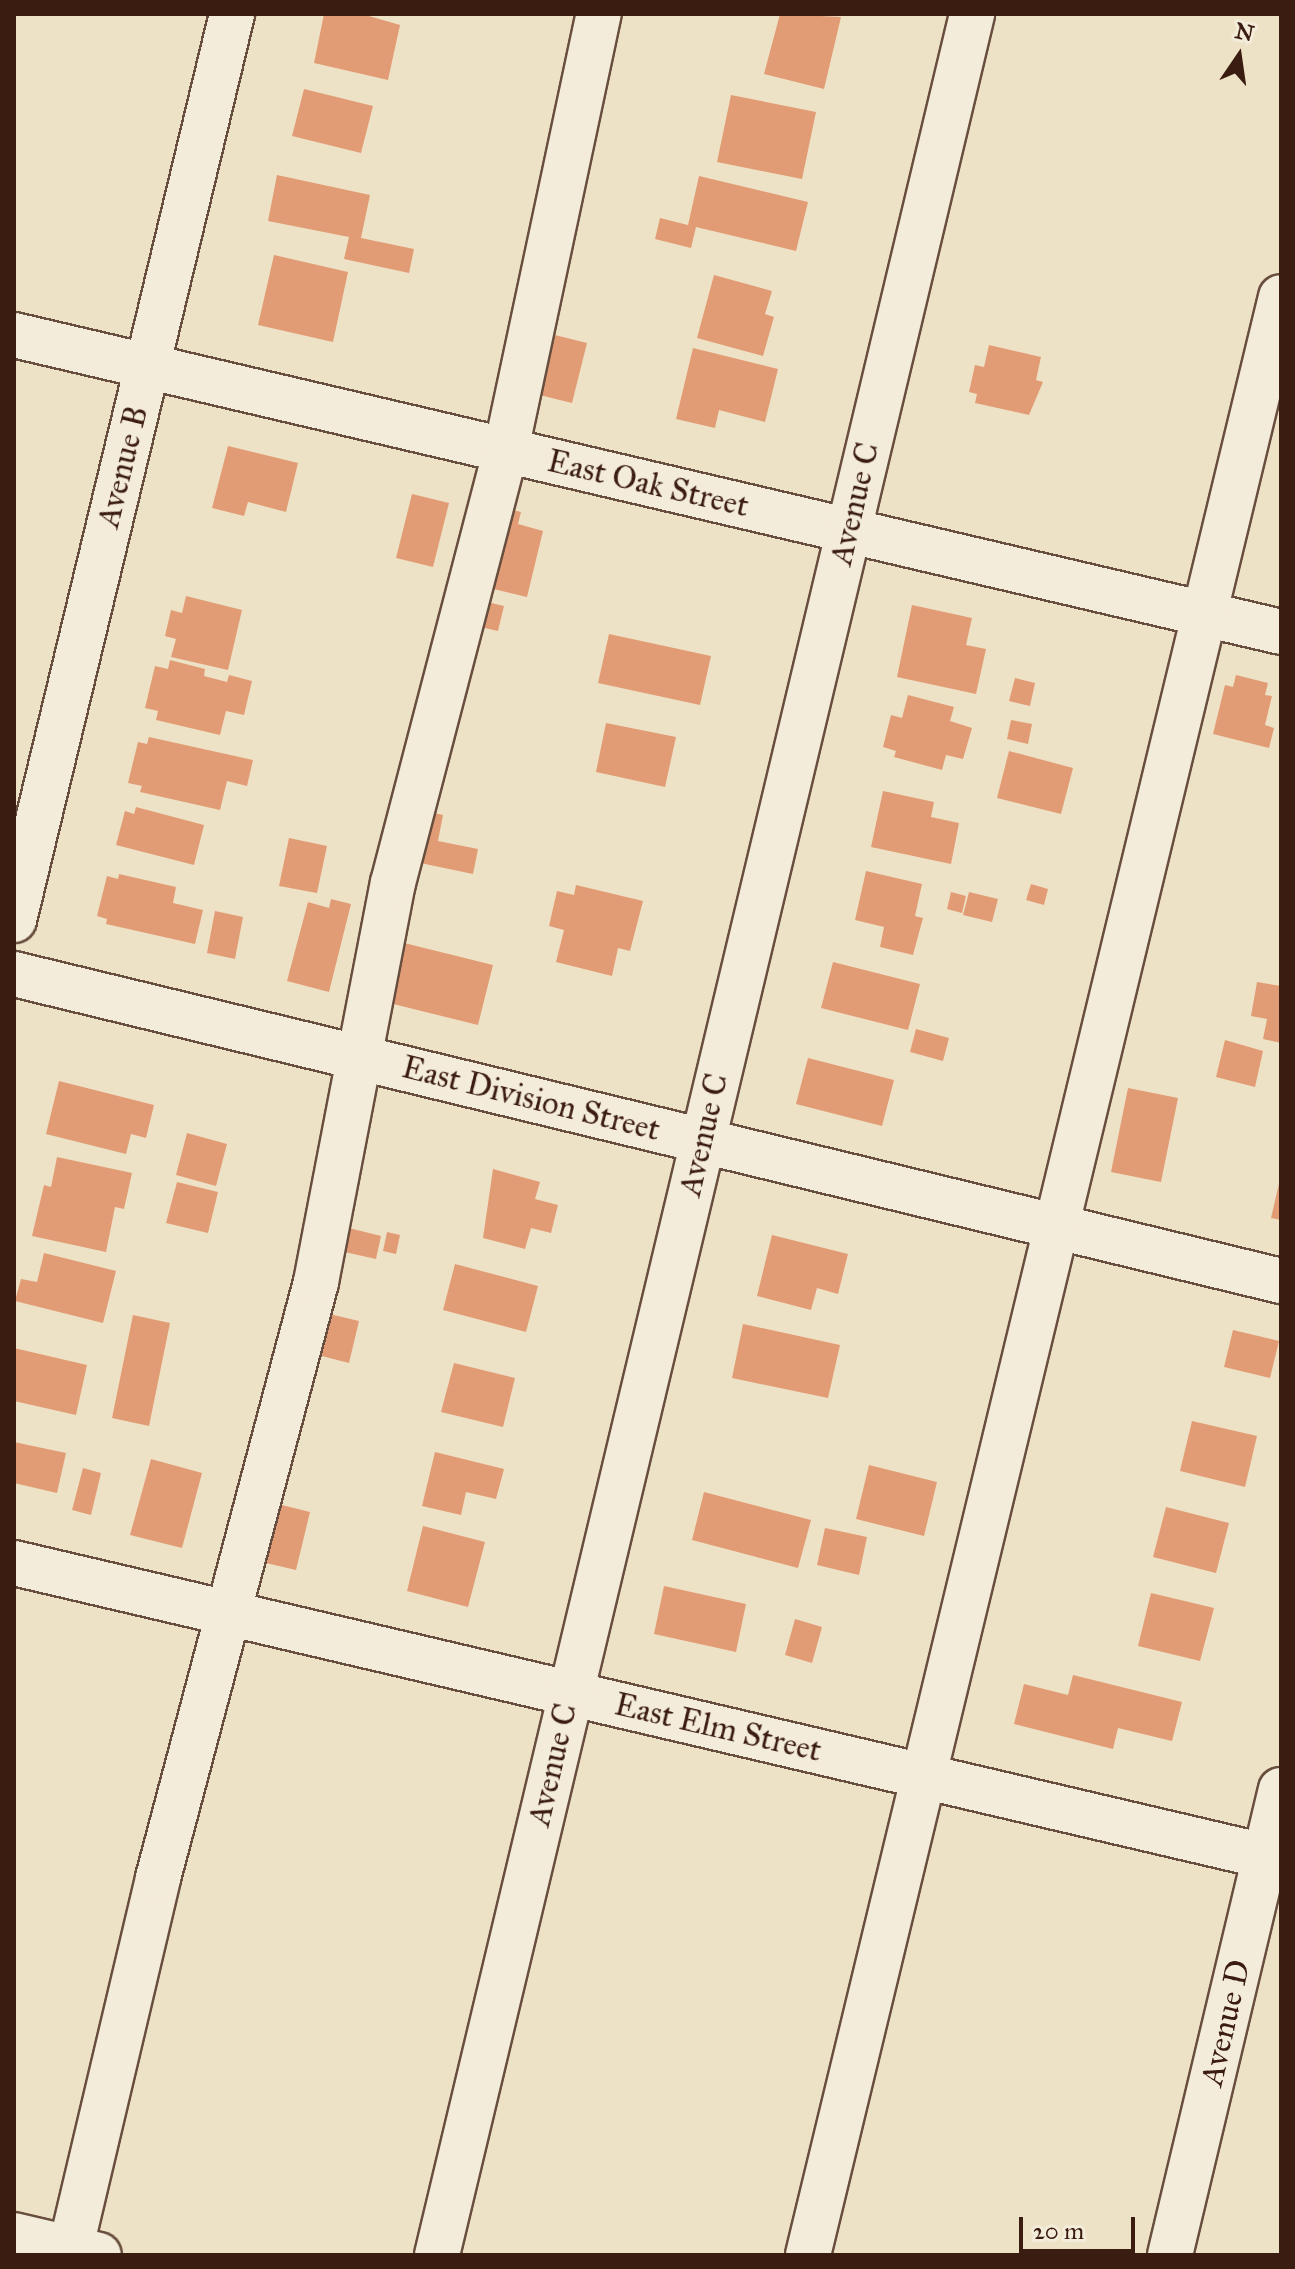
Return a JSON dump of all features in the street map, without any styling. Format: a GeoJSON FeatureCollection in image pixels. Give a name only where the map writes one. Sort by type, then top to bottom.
{"type":"FeatureCollection","features":[{"type":"Feature","properties":{"kind":"street","name":"Avenue B"},"geometry":{"type":"LineString","coordinates":[[14,920],[232,14]]}},
{"type":"Feature","properties":{"kind":"street"},"geometry":{"type":"LineString","coordinates":[[14,2235],[79,2253],[228,1613],[316,1282],[393,883],[506,450],[599,14]]}},
{"type":"Feature","properties":{"kind":"street","name":"Avenue C"},"geometry":{"type":"LineString","coordinates":[[437,2255],[972,14]]}},
{"type":"Feature","properties":{"kind":"street"},"geometry":{"type":"LineString","coordinates":[[808,2255],[920,1775],[1057,1227],[1281,297]]}},
{"type":"Feature","properties":{"kind":"street","name":"East Oak Street"},"geometry":{"type":"LineString","coordinates":[[14,335],[1281,632]]}},
{"type":"Feature","properties":{"kind":"street","name":"East Division Street"},"geometry":{"type":"LineString","coordinates":[[14,974],[1281,1281]]}},
{"type":"Feature","properties":{"kind":"street","name":"East Elm Street"},"geometry":{"type":"LineString","coordinates":[[14,1563],[1273,1858]]}},
{"type":"Feature","properties":{"kind":"street","name":"Avenue D"},"geometry":{"type":"LineString","coordinates":[[1170,2255],[1273,1858],[1281,1790]]}},
{"type":"Feature","properties":{"kind":"building"},"geometry":{"type":"Polygon","coordinates":[[[324,14],[362,14],[400,25],[388,80],[314,63],[324,14]]]}},
{"type":"Feature","properties":{"kind":"building"},"geometry":{"type":"Polygon","coordinates":[[[780,14],[841,17],[824,89],[764,74],[780,14]]]}},
{"type":"Feature","properties":{"kind":"building"},"geometry":{"type":"Polygon","coordinates":[[[304,89],[373,106],[361,153],[292,136],[304,89]]]}},
{"type":"Feature","properties":{"kind":"building"},"geometry":{"type":"Polygon","coordinates":[[[731,95],[816,112],[802,179],[717,162],[731,95]]]}},
{"type":"Feature","properties":{"kind":"building"},"geometry":{"type":"Polygon","coordinates":[[[277,175],[370,195],[361,238],[414,249],[409,273],[344,259],[349,237],[268,221],[277,175]]]}},
{"type":"Feature","properties":{"kind":"building"},"geometry":{"type":"Polygon","coordinates":[[[699,176],[808,202],[796,251],[696,227],[691,248],[655,239],[660,218],[688,225],[699,176]]]}},
{"type":"Feature","properties":{"kind":"building"},"geometry":{"type":"Polygon","coordinates":[[[274,255],[348,272],[333,342],[258,325],[274,255]]]}},
{"type":"Feature","properties":{"kind":"building"},"geometry":{"type":"Polygon","coordinates":[[[714,275],[772,291],[765,314],[774,317],[763,356],[697,338],[714,275]]]}},
{"type":"Feature","properties":{"kind":"building"},"geometry":{"type":"Polygon","coordinates":[[[527,328],[587,343],[572,403],[511,388],[527,328]]]}},
{"type":"Feature","properties":{"kind":"building"},"geometry":{"type":"Polygon","coordinates":[[[989,345],[1041,357],[1036,380],[1043,382],[1029,415],[975,403],[977,394],[969,392],[975,365],[984,367],[989,345]]]}},
{"type":"Feature","properties":{"kind":"building"},"geometry":{"type":"Polygon","coordinates":[[[693,348],[778,369],[765,422],[719,410],[715,428],[676,419],[693,348]]]}},
{"type":"Feature","properties":{"kind":"building"},"geometry":{"type":"Polygon","coordinates":[[[228,446],[298,463],[286,512],[248,502],[244,516],[212,508],[228,446]]]}},
{"type":"Feature","properties":{"kind":"building"},"geometry":{"type":"Polygon","coordinates":[[[412,494],[449,503],[433,567],[396,558],[412,494]]]}},
{"type":"Feature","properties":{"kind":"building"},"geometry":{"type":"Polygon","coordinates":[[[497,506],[521,512],[518,524],[543,531],[527,597],[477,585],[497,506]]]}},
{"type":"Feature","properties":{"kind":"building"},"geometry":{"type":"Polygon","coordinates":[[[186,596],[242,610],[228,670],[171,657],[176,639],[165,636],[171,610],[182,613],[186,596]]]}},
{"type":"Feature","properties":{"kind":"building"},"geometry":{"type":"Polygon","coordinates":[[[470,598],[504,606],[498,631],[463,623],[470,598]]]}},
{"type":"Feature","properties":{"kind":"building"},"geometry":{"type":"Polygon","coordinates":[[[912,605],[972,618],[966,645],[986,649],[976,694],[897,677],[912,605]]]}},
{"type":"Feature","properties":{"kind":"building"},"geometry":{"type":"Polygon","coordinates":[[[609,634],[711,656],[700,705],[598,683],[609,634]]]}},
{"type":"Feature","properties":{"kind":"building"},"geometry":{"type":"Polygon","coordinates":[[[170,660],[205,669],[204,676],[227,682],[229,675],[252,681],[244,715],[226,711],[220,735],[156,720],[158,711],[145,708],[155,666],[168,669],[170,660]]]}},
{"type":"Feature","properties":{"kind":"building"},"geometry":{"type":"Polygon","coordinates":[[[1236,675],[1268,683],[1265,695],[1272,696],[1265,725],[1274,728],[1269,748],[1213,734],[1225,685],[1233,687],[1236,675]]]}},
{"type":"Feature","properties":{"kind":"building"},"geometry":{"type":"Polygon","coordinates":[[[1015,678],[1035,683],[1030,706],[1009,701],[1015,678]]]}},
{"type":"Feature","properties":{"kind":"building"},"geometry":{"type":"Polygon","coordinates":[[[908,695],[954,707],[950,721],[972,728],[963,759],[946,755],[942,770],[894,757],[896,751],[883,747],[891,715],[902,718],[908,695]]]}},
{"type":"Feature","properties":{"kind":"building"},"geometry":{"type":"Polygon","coordinates":[[[1011,720],[1032,724],[1028,744],[1007,739],[1011,720]]]}},
{"type":"Feature","properties":{"kind":"building"},"geometry":{"type":"Polygon","coordinates":[[[606,723],[676,737],[665,787],[596,772],[606,723]]]}},
{"type":"Feature","properties":{"kind":"building"},"geometry":{"type":"Polygon","coordinates":[[[149,737],[253,760],[247,786],[227,781],[220,810],[140,792],[142,786],[128,783],[138,742],[147,744],[149,737]]]}},
{"type":"Feature","properties":{"kind":"building"},"geometry":{"type":"Polygon","coordinates":[[[1009,751],[1073,768],[1061,814],[997,798],[1009,751]]]}},
{"type":"Feature","properties":{"kind":"building"},"geometry":{"type":"Polygon","coordinates":[[[883,791],[934,802],[931,817],[959,823],[951,864],[871,847],[883,791]]]}},
{"type":"Feature","properties":{"kind":"building"},"geometry":{"type":"Polygon","coordinates":[[[136,807],[204,825],[194,865],[116,845],[125,811],[134,814],[136,807]]]}},
{"type":"Feature","properties":{"kind":"building"},"geometry":{"type":"Polygon","coordinates":[[[416,809],[443,815],[438,841],[478,849],[473,874],[406,860],[416,809]]]}},
{"type":"Feature","properties":{"kind":"building"},"geometry":{"type":"Polygon","coordinates":[[[289,838],[327,846],[317,893],[279,886],[289,838]]]}},
{"type":"Feature","properties":{"kind":"building"},"geometry":{"type":"Polygon","coordinates":[[[866,871],[922,884],[915,916],[923,918],[913,955],[880,947],[884,927],[855,920],[866,871]]]}},
{"type":"Feature","properties":{"kind":"building"},"geometry":{"type":"Polygon","coordinates":[[[119,874],[176,887],[173,903],[203,910],[195,944],[106,924],[107,919],[97,916],[107,876],[118,879],[119,874]]]}},
{"type":"Feature","properties":{"kind":"building"},"geometry":{"type":"Polygon","coordinates":[[[1031,884],[1048,889],[1044,905],[1026,900],[1031,884]]]}},
{"type":"Feature","properties":{"kind":"building"},"geometry":{"type":"Polygon","coordinates":[[[576,885],[643,901],[630,951],[618,948],[612,976],[556,962],[564,930],[549,926],[557,891],[574,895],[576,885]]]}},
{"type":"Feature","properties":{"kind":"building"},"geometry":{"type":"Polygon","coordinates":[[[951,892],[966,896],[962,913],[947,909],[951,892]]]}},
{"type":"Feature","properties":{"kind":"building"},"geometry":{"type":"Polygon","coordinates":[[[969,892],[998,899],[992,922],[963,915],[969,892]]]}},
{"type":"Feature","properties":{"kind":"building"},"geometry":{"type":"Polygon","coordinates":[[[331,899],[351,904],[329,992],[287,981],[308,902],[329,908],[331,899]]]}},
{"type":"Feature","properties":{"kind":"building"},"geometry":{"type":"Polygon","coordinates":[[[215,911],[243,917],[235,959],[207,953],[215,911]]]}},
{"type":"Feature","properties":{"kind":"building"},"geometry":{"type":"Polygon","coordinates":[[[384,938],[493,965],[478,1025],[369,998],[384,938]]]}},
{"type":"Feature","properties":{"kind":"building"},"geometry":{"type":"Polygon","coordinates":[[[833,962],[920,984],[908,1030],[821,1008],[833,962]]]}},
{"type":"Feature","properties":{"kind":"building"},"geometry":{"type":"Polygon","coordinates":[[[1257,982],[1281,986],[1281,1043],[1263,1039],[1267,1019],[1251,1016],[1257,982]]]}},
{"type":"Feature","properties":{"kind":"building"},"geometry":{"type":"Polygon","coordinates":[[[916,1029],[949,1038],[943,1061],[910,1052],[916,1029]]]}},
{"type":"Feature","properties":{"kind":"building"},"geometry":{"type":"Polygon","coordinates":[[[1225,1040],[1263,1051],[1255,1087],[1216,1077],[1225,1040]]]}},
{"type":"Feature","properties":{"kind":"building"},"geometry":{"type":"Polygon","coordinates":[[[808,1058],[894,1080],[882,1126],[796,1104],[808,1058]]]}},
{"type":"Feature","properties":{"kind":"building"},"geometry":{"type":"Polygon","coordinates":[[[59,1081],[154,1105],[146,1138],[131,1134],[126,1154],[46,1134],[59,1081]]]}},
{"type":"Feature","properties":{"kind":"building"},"geometry":{"type":"Polygon","coordinates":[[[1128,1088],[1178,1098],[1161,1182],[1111,1172],[1128,1088]]]}},
{"type":"Feature","properties":{"kind":"building"},"geometry":{"type":"Polygon","coordinates":[[[187,1133],[227,1144],[216,1186],[176,1175],[187,1133]]]}},
{"type":"Feature","properties":{"kind":"building"},"geometry":{"type":"Polygon","coordinates":[[[57,1157],[132,1173],[124,1209],[115,1207],[106,1252],[32,1236],[44,1185],[51,1187],[57,1157]]]}},
{"type":"Feature","properties":{"kind":"building"},"geometry":{"type":"Polygon","coordinates":[[[493,1169],[540,1182],[535,1199],[558,1205],[551,1233],[531,1228],[525,1249],[483,1238],[493,1169]]]}},
{"type":"Feature","properties":{"kind":"building"},"geometry":{"type":"Polygon","coordinates":[[[1281,1175],[1281,1220],[1271,1218],[1281,1175]]]}},
{"type":"Feature","properties":{"kind":"building"},"geometry":{"type":"Polygon","coordinates":[[[177,1182],[218,1192],[208,1233],[166,1223],[177,1182]]]}},
{"type":"Feature","properties":{"kind":"building"},"geometry":{"type":"Polygon","coordinates":[[[345,1227],[381,1236],[376,1259],[340,1251],[345,1227]]]}},
{"type":"Feature","properties":{"kind":"building"},"geometry":{"type":"Polygon","coordinates":[[[387,1232],[400,1235],[396,1254],[383,1251],[387,1232]]]}},
{"type":"Feature","properties":{"kind":"building"},"geometry":{"type":"Polygon","coordinates":[[[772,1235],[848,1254],[838,1294],[817,1288],[811,1310],[757,1296],[772,1235]]]}},
{"type":"Feature","properties":{"kind":"building"},"geometry":{"type":"Polygon","coordinates":[[[44,1253],[116,1271],[103,1323],[15,1301],[21,1279],[37,1282],[44,1253]]]}},
{"type":"Feature","properties":{"kind":"building"},"geometry":{"type":"Polygon","coordinates":[[[455,1264],[538,1286],[526,1332],[443,1310],[455,1264]]]}},
{"type":"Feature","properties":{"kind":"building"},"geometry":{"type":"Polygon","coordinates":[[[321,1312],[359,1321],[349,1363],[310,1353],[321,1312]]]}},
{"type":"Feature","properties":{"kind":"building"},"geometry":{"type":"Polygon","coordinates":[[[133,1315],[170,1323],[149,1426],[112,1418],[133,1315]]]}},
{"type":"Feature","properties":{"kind":"building"},"geometry":{"type":"Polygon","coordinates":[[[743,1324],[840,1345],[828,1398],[732,1378],[743,1324]]]}},
{"type":"Feature","properties":{"kind":"building"},"geometry":{"type":"Polygon","coordinates":[[[1233,1330],[1279,1341],[1270,1378],[1224,1367],[1233,1330]]]}},
{"type":"Feature","properties":{"kind":"building"},"geometry":{"type":"Polygon","coordinates":[[[14,1348],[87,1365],[76,1415],[14,1401],[14,1348]]]}},
{"type":"Feature","properties":{"kind":"building"},"geometry":{"type":"Polygon","coordinates":[[[454,1363],[515,1378],[503,1427],[441,1412],[454,1363]]]}},
{"type":"Feature","properties":{"kind":"building"},"geometry":{"type":"Polygon","coordinates":[[[1192,1421],[1257,1436],[1245,1487],[1180,1471],[1192,1421]]]}},
{"type":"Feature","properties":{"kind":"building"},"geometry":{"type":"Polygon","coordinates":[[[14,1442],[66,1453],[57,1493],[14,1483],[14,1442]]]}},
{"type":"Feature","properties":{"kind":"building"},"geometry":{"type":"Polygon","coordinates":[[[435,1452],[504,1469],[496,1499],[466,1492],[461,1515],[422,1506],[435,1452]]]}},
{"type":"Feature","properties":{"kind":"building"},"geometry":{"type":"Polygon","coordinates":[[[151,1459],[202,1473],[182,1548],[130,1535],[151,1459]]]}},
{"type":"Feature","properties":{"kind":"building"},"geometry":{"type":"Polygon","coordinates":[[[869,1465],[937,1482],[924,1536],[856,1519],[869,1465]]]}},
{"type":"Feature","properties":{"kind":"building"},"geometry":{"type":"Polygon","coordinates":[[[83,1468],[101,1473],[91,1515],[72,1510],[83,1468]]]}},
{"type":"Feature","properties":{"kind":"building"},"geometry":{"type":"Polygon","coordinates":[[[704,1492],[811,1520],[798,1568],[692,1540],[704,1492]]]}},
{"type":"Feature","properties":{"kind":"building"},"geometry":{"type":"Polygon","coordinates":[[[258,1499],[310,1512],[296,1570],[244,1558],[258,1499]]]}},
{"type":"Feature","properties":{"kind":"building"},"geometry":{"type":"Polygon","coordinates":[[[1166,1507],[1229,1523],[1216,1573],[1153,1557],[1166,1507]]]}},
{"type":"Feature","properties":{"kind":"building"},"geometry":{"type":"Polygon","coordinates":[[[423,1526],[485,1542],[468,1607],[407,1591],[423,1526]]]}},
{"type":"Feature","properties":{"kind":"building"},"geometry":{"type":"Polygon","coordinates":[[[825,1528],[867,1537],[859,1575],[817,1565],[825,1528]]]}},
{"type":"Feature","properties":{"kind":"building"},"geometry":{"type":"Polygon","coordinates":[[[664,1586],[746,1604],[736,1652],[654,1634],[664,1586]]]}},
{"type":"Feature","properties":{"kind":"building"},"geometry":{"type":"Polygon","coordinates":[[[1151,1593],[1214,1608],[1200,1661],[1138,1646],[1151,1593]]]}},
{"type":"Feature","properties":{"kind":"building"},"geometry":{"type":"Polygon","coordinates":[[[795,1619],[822,1627],[812,1663],[785,1655],[795,1619]]]}},
{"type":"Feature","properties":{"kind":"building"},"geometry":{"type":"Polygon","coordinates":[[[1073,1675],[1182,1702],[1172,1741],[1118,1728],[1113,1749],[1014,1724],[1024,1684],[1068,1695],[1073,1675]]]}}]}
